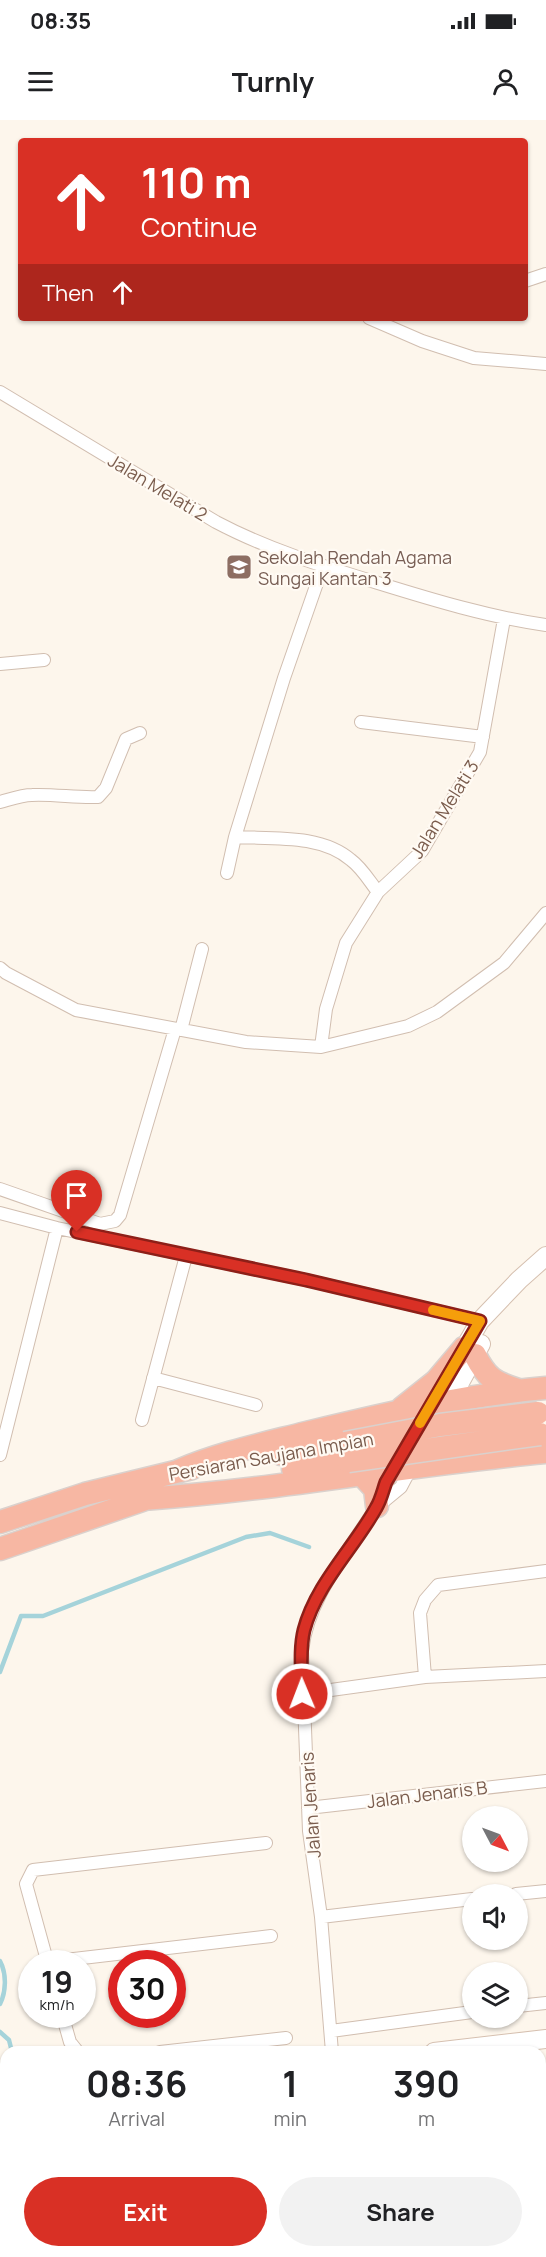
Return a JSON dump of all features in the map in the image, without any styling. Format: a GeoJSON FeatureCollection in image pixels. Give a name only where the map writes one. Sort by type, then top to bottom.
{"type":"FeatureCollection","features":[{"type":"Feature","properties":{"kind":"highway"},"geometry":{"type":"LineString","coordinates":[[398,1410],[436,1382],[469,1352],[496,1383],[519,1390]]}},
{"type":"Feature","properties":{"kind":"highway"},"geometry":{"type":"LineString","coordinates":[[178,1471],[209,1458],[398,1410],[519,1390],[546,1388]]}},
{"type":"Feature","properties":{"kind":"highway"},"geometry":{"type":"LineString","coordinates":[[352,1460],[402,1470],[483,1458],[543,1429]]}},
{"type":"Feature","properties":{"kind":"highway","name":"Persiaran Saujana Impian"},"geometry":{"type":"LineString","coordinates":[[0,1549],[143,1499],[202,1482],[543,1429]]}},
{"type":"Feature","properties":{"kind":"highway"},"geometry":{"type":"LineString","coordinates":[[352,1460],[375,1489],[377,1506]]}},
{"type":"Feature","properties":{"kind":"highway","name":"Persiaran Saujana Impian"},"geometry":{"type":"LineString","coordinates":[[0,1522],[85,1494],[178,1471],[352,1460]]}},
{"type":"Feature","properties":{"kind":"main road"},"geometry":{"type":"LineString","coordinates":[[402,1470],[469,1352],[480,1321],[546,1256]]}},
{"type":"Feature","properties":{"kind":"main road"},"geometry":{"type":"LineString","coordinates":[[469,1352],[491,1326],[501,1299]]}},
{"type":"Feature","properties":{"kind":"main road"},"geometry":{"type":"LineString","coordinates":[[486,2046],[546,2039]]}},
{"type":"Feature","properties":{"kind":"street"},"geometry":{"type":"LineString","coordinates":[[528,280],[546,274]]}},
{"type":"Feature","properties":{"kind":"street"},"geometry":{"type":"LineString","coordinates":[[376,321],[422,341],[474,358],[546,364]]}},
{"type":"Feature","properties":{"kind":"street","name":"Jalan Melati 2"},"geometry":{"type":"LineString","coordinates":[[0,392],[248,539],[323,566],[504,619],[546,625]]}},
{"type":"Feature","properties":{"kind":"street"},"geometry":{"type":"LineString","coordinates":[[227,873],[284,678],[323,566]]}},
{"type":"Feature","properties":{"kind":"street","name":"Jalan Melati 3"},"geometry":{"type":"LineString","coordinates":[[321,1047],[326,1009],[346,943],[378,892],[422,851],[480,752],[504,619]]}},
{"type":"Feature","properties":{"kind":"street"},"geometry":{"type":"LineString","coordinates":[[0,664],[44,660]]}},
{"type":"Feature","properties":{"kind":"street"},"geometry":{"type":"LineString","coordinates":[[361,722],[483,736]]}},
{"type":"Feature","properties":{"kind":"street"},"geometry":{"type":"LineString","coordinates":[[0,802],[30,795],[98,797],[106,788],[126,739],[140,732]]}},
{"type":"Feature","properties":{"kind":"street"},"geometry":{"type":"LineString","coordinates":[[236,837],[301,841],[330,847],[354,861],[378,892]]}},
{"type":"Feature","properties":{"kind":"street"},"geometry":{"type":"LineString","coordinates":[[0,968],[76,1010],[246,1042],[321,1047],[408,1026],[436,1012],[504,963],[546,913]]}},
{"type":"Feature","properties":{"kind":"street"},"geometry":{"type":"LineString","coordinates":[[0,1189],[100,1224],[115,1221],[120,1215],[202,950]]}},
{"type":"Feature","properties":{"kind":"street"},"geometry":{"type":"LineString","coordinates":[[0,1213],[57,1228],[306,1280],[480,1321]]}},
{"type":"Feature","properties":{"kind":"street"},"geometry":{"type":"LineString","coordinates":[[0,1455],[57,1228]]}},
{"type":"Feature","properties":{"kind":"street"},"geometry":{"type":"LineString","coordinates":[[142,1420],[186,1256]]}},
{"type":"Feature","properties":{"kind":"street"},"geometry":{"type":"LineString","coordinates":[[153,1378],[256,1405]]}},
{"type":"Feature","properties":{"kind":"street","name":"Jalan Jenaris"},"geometry":{"type":"LineString","coordinates":[[377,1506],[401,1486],[402,1470]]}},
{"type":"Feature","properties":{"kind":"street","name":"Jalan Jenaris"},"geometry":{"type":"LineString","coordinates":[[331,2046],[321,1917],[308,1808],[302,1694],[304,1631],[311,1611],[343,1558],[402,1470]]}},
{"type":"Feature","properties":{"kind":"street"},"geometry":{"type":"LineString","coordinates":[[425,1677],[420,1613],[425,1600],[438,1585],[546,1571]]}},
{"type":"Feature","properties":{"kind":"street"},"geometry":{"type":"LineString","coordinates":[[302,1694],[425,1677],[546,1671]]}},
{"type":"Feature","properties":{"kind":"street","name":"Jalan Jenaris B"},"geometry":{"type":"LineString","coordinates":[[308,1808],[546,1781]]}},
{"type":"Feature","properties":{"kind":"street"},"geometry":{"type":"LineString","coordinates":[[44,1950],[26,1884],[33,1870],[266,1843]]}},
{"type":"Feature","properties":{"kind":"street"},"geometry":{"type":"LineString","coordinates":[[528,1893],[546,1891]]}},
{"type":"Feature","properties":{"kind":"street"},"geometry":{"type":"LineString","coordinates":[[321,1917],[462,1900]]}},
{"type":"Feature","properties":{"kind":"street"},"geometry":{"type":"LineString","coordinates":[[96,1957],[270,1936]]}},
{"type":"Feature","properties":{"kind":"street"},"geometry":{"type":"LineString","coordinates":[[528,2006],[546,2003]]}},
{"type":"Feature","properties":{"kind":"street"},"geometry":{"type":"LineString","coordinates":[[330,2031],[462,2013]]}},
{"type":"Feature","properties":{"kind":"street"},"geometry":{"type":"LineString","coordinates":[[66,2028],[73,2046]]}},
{"type":"Feature","properties":{"kind":"street"},"geometry":{"type":"LineString","coordinates":[[232,2046],[286,2038]]}},
{"type":"Feature","properties":{"kind":"waterway"},"geometry":{"type":"LineString","coordinates":[[0,1672],[21,1616],[43,1616],[246,1537],[270,1533],[309,1547]]}},
{"type":"Feature","properties":{"kind":"waterway"},"geometry":{"type":"LineString","coordinates":[[0,1961],[5,1983],[0,2004]]}},
{"type":"Feature","properties":{"kind":"waterway"},"geometry":{"type":"LineString","coordinates":[[0,2032],[9,2040],[10,2046]]}},
{"type":"Feature","properties":{"kind":"slow traffic"},"geometry":{"type":"LineString","coordinates":[[420,1423],[480,1321],[433,1310]]}},
{"type":"Feature","properties":{"kind":"place","name":"Sekolah Rendah Agama Sungai Kantan 3"},"geometry":{"type":"Point","coordinates":[239,567]}},
{"type":"Feature","properties":{"kind":"route"},"geometry":{"type":"LineString","coordinates":[[77,1232],[306,1280],[480,1321],[386,1482],[377,1506],[311,1611],[304,1631],[302,1694]]}}]}
